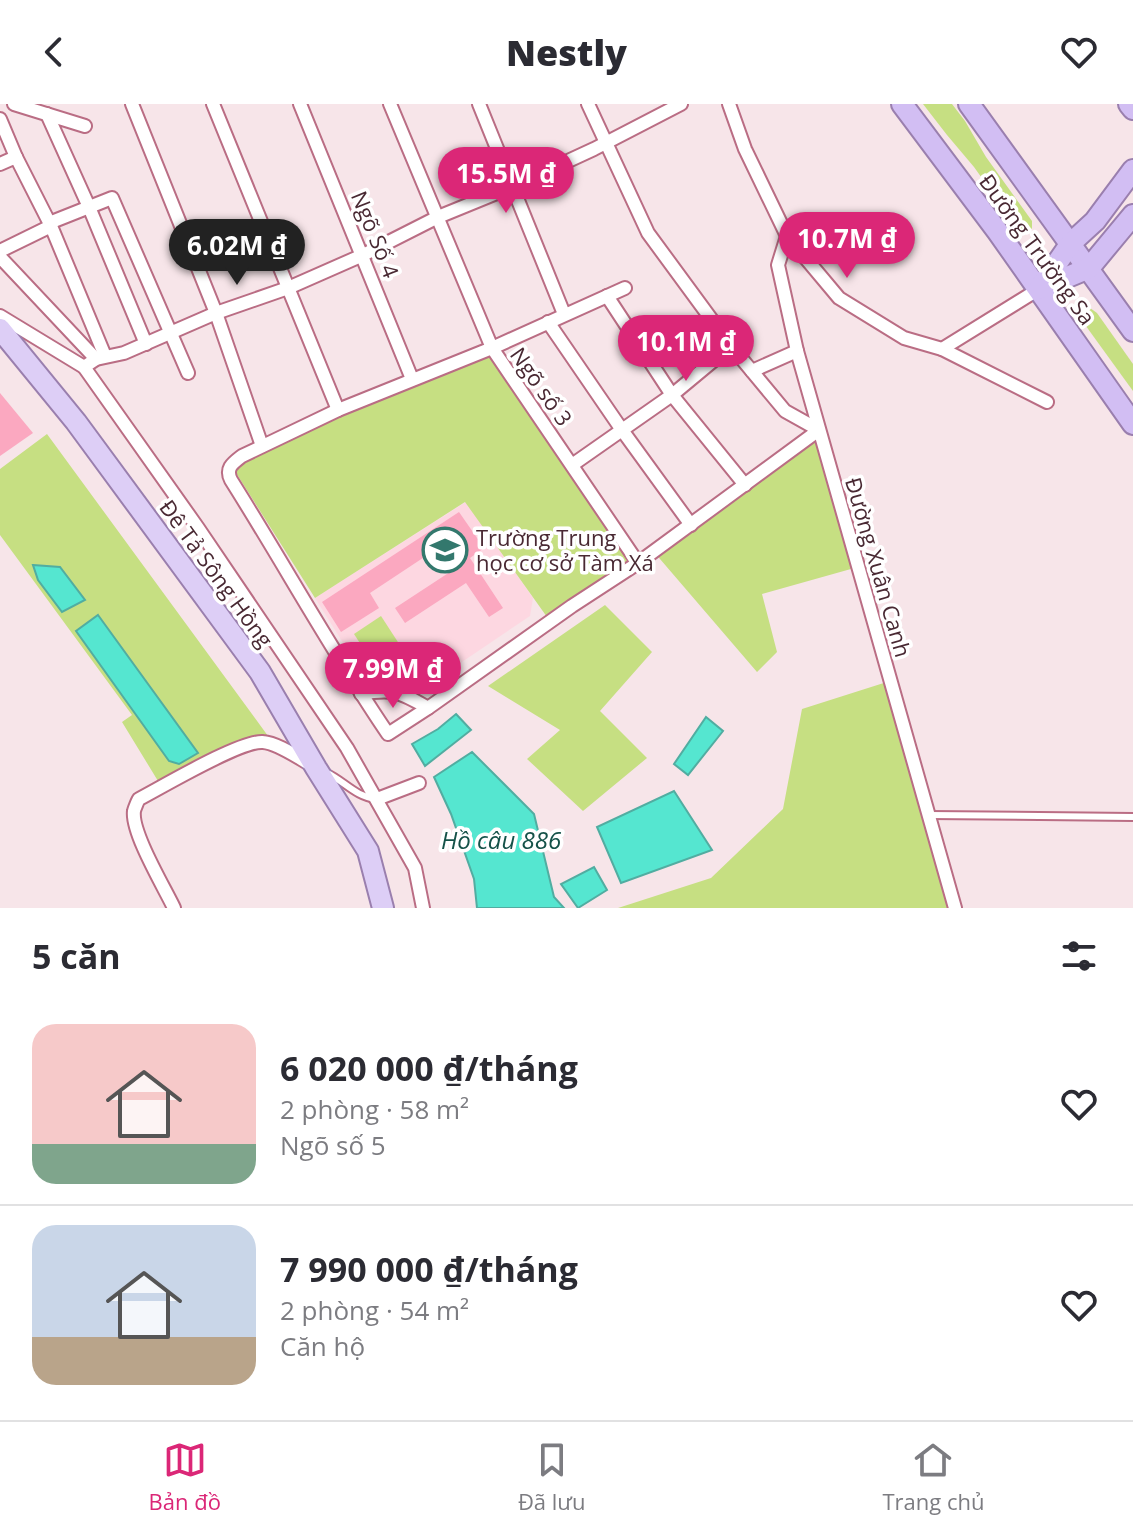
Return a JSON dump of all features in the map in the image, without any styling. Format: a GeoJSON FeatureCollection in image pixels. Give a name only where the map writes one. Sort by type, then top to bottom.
{"type":"FeatureCollection","features":[{"type":"Feature","properties":{"kind":"highway","name":"Đường Trường Sa"},"geometry":{"type":"LineString","coordinates":[[902,104],[1039,289],[1133,424]]}},
{"type":"Feature","properties":{"kind":"highway","name":"Đường Trường Sa"},"geometry":{"type":"LineString","coordinates":[[969,104],[1133,331]]}},
{"type":"Feature","properties":{"kind":"highway"},"geometry":{"type":"LineString","coordinates":[[1129,104],[1133,109]]}},
{"type":"Feature","properties":{"kind":"highway"},"geometry":{"type":"LineString","coordinates":[[1039,289],[1071,243],[1095,221],[1133,170]]}},
{"type":"Feature","properties":{"kind":"highway"},"geometry":{"type":"LineString","coordinates":[[1039,289],[1089,268],[1133,215]]}},
{"type":"Feature","properties":{"kind":"main road","name":"Đê Tả Sông Hồng"},"geometry":{"type":"LineString","coordinates":[[0,329],[76,422],[260,672],[368,851],[383,908]]}},
{"type":"Feature","properties":{"kind":"street"},"geometry":{"type":"LineString","coordinates":[[14,104],[85,126]]}},
{"type":"Feature","properties":{"kind":"street"},"geometry":{"type":"LineString","coordinates":[[132,104],[216,313],[262,446]]}},
{"type":"Feature","properties":{"kind":"street"},"geometry":{"type":"LineString","coordinates":[[213,104],[338,410]]}},
{"type":"Feature","properties":{"kind":"street","name":"Ngõ Số 4"},"geometry":{"type":"LineString","coordinates":[[300,104],[412,379]]}},
{"type":"Feature","properties":{"kind":"street"},"geometry":{"type":"LineString","coordinates":[[390,104],[438,217]]}},
{"type":"Feature","properties":{"kind":"street"},"geometry":{"type":"LineString","coordinates":[[479,104],[564,314]]}},
{"type":"Feature","properties":{"kind":"street"},"geometry":{"type":"LineString","coordinates":[[588,104],[648,233],[731,346],[785,411],[819,430],[638,563],[388,734],[228,474],[231,465],[242,456],[338,410],[492,348],[625,288]]}},
{"type":"Feature","properties":{"kind":"street"},"geometry":{"type":"LineString","coordinates":[[84,367],[101,358],[124,353],[172,334],[216,313],[288,288],[363,255],[438,217],[594,149],[681,104]]}},
{"type":"Feature","properties":{"kind":"street"},"geometry":{"type":"LineString","coordinates":[[729,104],[745,149],[787,236],[839,298],[904,338],[942,349],[1047,402]]}},
{"type":"Feature","properties":{"kind":"street"},"geometry":{"type":"LineString","coordinates":[[47,114],[146,344]]}},
{"type":"Feature","properties":{"kind":"street"},"geometry":{"type":"LineString","coordinates":[[0,119],[50,225],[101,358]]}},
{"type":"Feature","properties":{"kind":"street"},"geometry":{"type":"LineString","coordinates":[[0,164],[16,157]]}},
{"type":"Feature","properties":{"kind":"street"},"geometry":{"type":"LineString","coordinates":[[101,358],[0,254],[50,225],[112,198],[188,373]]}},
{"type":"Feature","properties":{"kind":"street","name":"Ngõ số 3"},"geometry":{"type":"LineString","coordinates":[[438,217],[492,348],[638,563]]}},
{"type":"Feature","properties":{"kind":"street","name":"Đường Xuân Canh"},"geometry":{"type":"LineString","coordinates":[[787,236],[778,265],[797,351],[955,908]]}},
{"type":"Feature","properties":{"kind":"street"},"geometry":{"type":"LineString","coordinates":[[942,349],[1039,289]]}},
{"type":"Feature","properties":{"kind":"street"},"geometry":{"type":"LineString","coordinates":[[607,296],[672,395],[745,485]]}},
{"type":"Feature","properties":{"kind":"street"},"geometry":{"type":"LineString","coordinates":[[0,316],[84,367],[320,707],[415,868],[423,908]]}},
{"type":"Feature","properties":{"kind":"street"},"geometry":{"type":"LineString","coordinates":[[548,322],[691,525]]}},
{"type":"Feature","properties":{"kind":"street"},"geometry":{"type":"LineString","coordinates":[[572,465],[672,395],[731,346]]}},
{"type":"Feature","properties":{"kind":"street"},"geometry":{"type":"LineString","coordinates":[[752,371],[797,351]]}},
{"type":"Feature","properties":{"kind":"street"},"geometry":{"type":"LineString","coordinates":[[361,694],[380,690],[403,693],[428,708]]}},
{"type":"Feature","properties":{"kind":"street"},"geometry":{"type":"LineString","coordinates":[[174,908],[135,825],[134,811],[139,799],[232,750],[255,743],[273,744],[316,768]]}},
{"type":"Feature","properties":{"kind":"street"},"geometry":{"type":"LineString","coordinates":[[377,799],[419,783]]}},
{"type":"Feature","properties":{"kind":"lane"},"geometry":{"type":"LineString","coordinates":[[316,768],[334,776],[359,794],[377,799]]}},
{"type":"Feature","properties":{"kind":"lane"},"geometry":{"type":"LineString","coordinates":[[929,815],[1133,817]]}},
{"type":"Feature","properties":{"kind":"shaded area"},"geometry":{"type":"Polygon","coordinates":[[[923,104],[952,104],[1032,221],[1029,233],[1023,233],[1016,226],[923,104]]]}},
{"type":"Feature","properties":{"kind":"shaded area"},"geometry":{"type":"Polygon","coordinates":[[[1090,308],[1097,313],[1133,364],[1133,391],[1083,322],[1080,316],[1090,308]]]}},
{"type":"Feature","properties":{"kind":"shaded area"},"geometry":{"type":"Polygon","coordinates":[[[492,348],[638,563],[547,617],[465,502],[315,598],[231,465],[492,348]]]}},
{"type":"Feature","properties":{"kind":"shaded area"},"geometry":{"type":"Polygon","coordinates":[[[819,430],[858,567],[762,594],[777,652],[757,672],[654,552],[819,430]]]}},
{"type":"Feature","properties":{"kind":"shaded area"},"geometry":{"type":"Polygon","coordinates":[[[47,434],[268,736],[158,781],[122,722],[132,715],[0,535],[0,469],[47,434]]]}},
{"type":"Feature","properties":{"kind":"shaded area","name":"Trường Trung học cơ sở Tàm Xá"},"geometry":{"type":"Polygon","coordinates":[[[466,502],[533,598],[530,616],[422,689],[365,678],[315,598],[466,502]]]}},
{"type":"Feature","properties":{"kind":"shaded area"},"geometry":{"type":"Polygon","coordinates":[[[605,605],[652,652],[600,711],[647,758],[583,811],[527,759],[560,730],[488,686],[605,605]]]}},
{"type":"Feature","properties":{"kind":"shaded area"},"geometry":{"type":"Polygon","coordinates":[[[381,616],[407,656],[380,674],[354,634],[381,616]]]}},
{"type":"Feature","properties":{"kind":"shaded area"},"geometry":{"type":"Polygon","coordinates":[[[890,681],[955,908],[618,908],[711,878],[783,809],[802,709],[890,681]]]}},
{"type":"Feature","properties":{"kind":"water"},"geometry":{"type":"Polygon","coordinates":[[[33,565],[60,567],[85,600],[62,612],[38,580],[33,565]]]}},
{"type":"Feature","properties":{"kind":"water"},"geometry":{"type":"Polygon","coordinates":[[[98,615],[198,753],[179,764],[169,761],[76,631],[98,615]]]}},
{"type":"Feature","properties":{"kind":"water"},"geometry":{"type":"Polygon","coordinates":[[[456,714],[471,730],[425,766],[412,744],[456,714]]]}},
{"type":"Feature","properties":{"kind":"water"},"geometry":{"type":"Polygon","coordinates":[[[706,717],[723,731],[688,775],[674,764],[706,717]]]}},
{"type":"Feature","properties":{"kind":"water","name":"Hồ câu 886"},"geometry":{"type":"Polygon","coordinates":[[[472,752],[534,814],[554,897],[564,908],[477,908],[474,879],[434,777],[472,752]]]}},
{"type":"Feature","properties":{"kind":"water"},"geometry":{"type":"Polygon","coordinates":[[[674,791],[712,850],[621,883],[597,827],[674,791]]]}},
{"type":"Feature","properties":{"kind":"water"},"geometry":{"type":"Polygon","coordinates":[[[594,867],[607,890],[578,908],[561,884],[594,867]]]}},
{"type":"Feature","properties":{"kind":"building"},"geometry":{"type":"Polygon","coordinates":[[[0,393],[33,433],[0,456],[0,393]]]}},
{"type":"Feature","properties":{"kind":"building"},"geometry":{"type":"Polygon","coordinates":[[[459,512],[484,548],[470,558],[503,608],[489,617],[466,583],[405,623],[395,608],[456,568],[441,546],[370,593],[379,608],[341,632],[322,602],[459,512]]]}},
{"type":"Feature","properties":{"kind":"place","name":"Trường Trung học cơ sở Tàm Xá"},"geometry":{"type":"Point","coordinates":[445,550]}}]}
